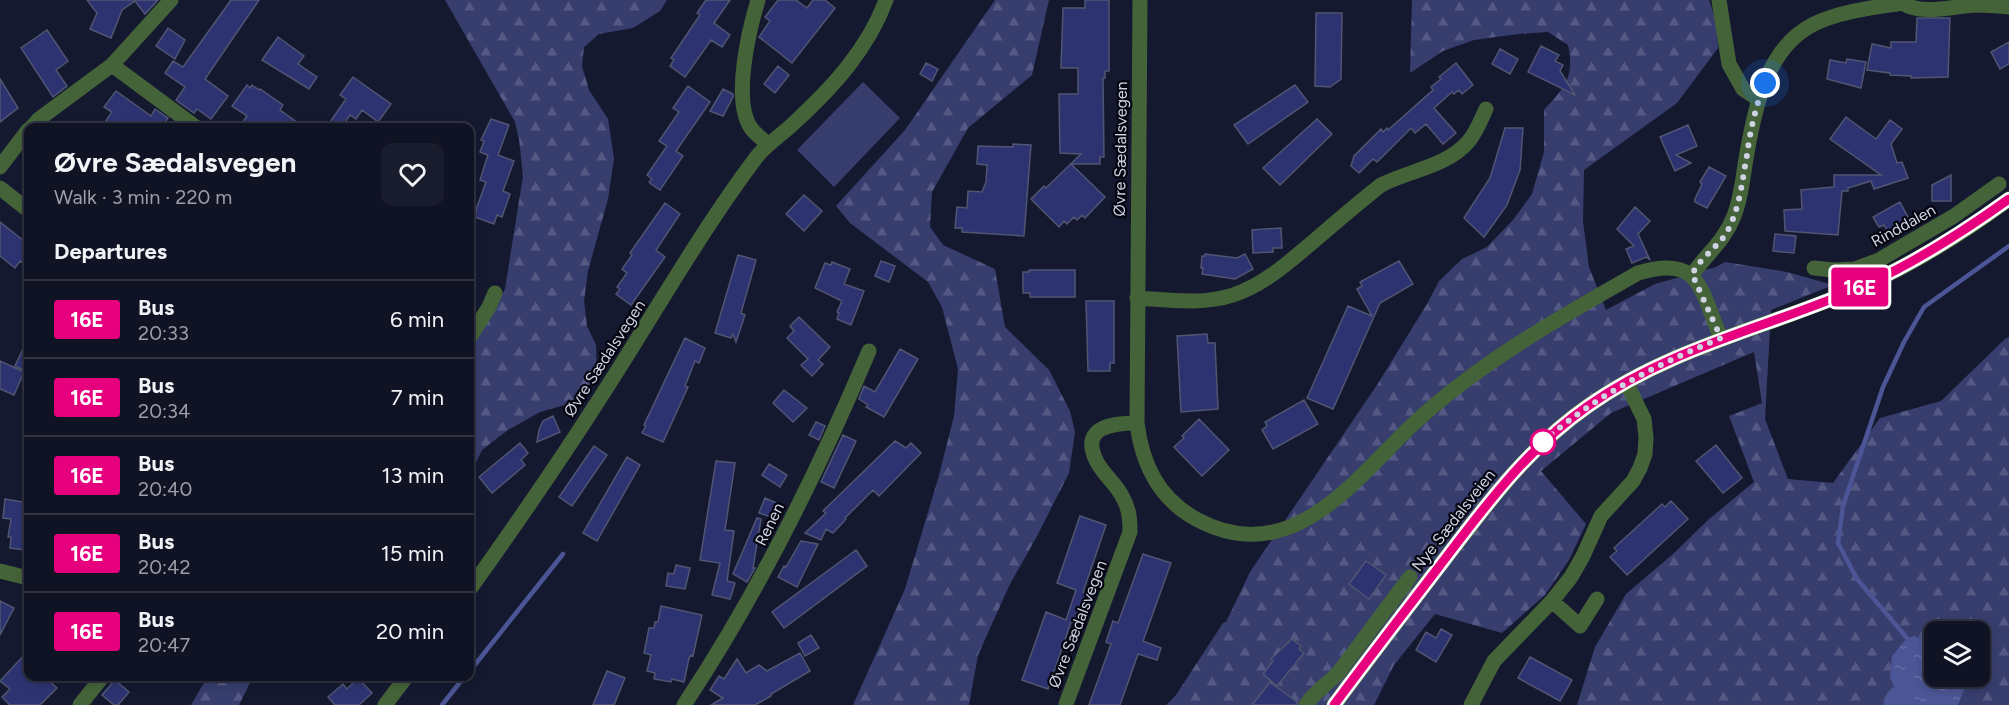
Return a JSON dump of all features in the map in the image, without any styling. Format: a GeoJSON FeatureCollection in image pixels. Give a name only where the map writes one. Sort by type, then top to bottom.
{"type":"FeatureCollection","features":[{"type":"Feature","properties":{"kind":"main road","name":"Nye Sædalsveien"},"geometry":{"type":"LineString","coordinates":[[1334,705],[1491,498],[1539,445],[1560,426],[1626,382],[1667,360],[1862,286],[1951,238],[2009,199]]}},
{"type":"Feature","properties":{"kind":"street"},"geometry":{"type":"LineString","coordinates":[[35,123],[112,65],[171,0]]}},
{"type":"Feature","properties":{"kind":"street"},"geometry":{"type":"LineString","coordinates":[[758,0],[747,44],[743,79],[744,102],[746,117],[752,129],[768,145]]}},
{"type":"Feature","properties":{"kind":"street","name":"Øvre Sædalsvegen"},"geometry":{"type":"LineString","coordinates":[[474,583],[588,416],[732,192],[768,145],[836,83],[864,45],[886,0]]}},
{"type":"Feature","properties":{"kind":"street","name":"Øvre Sædalsvegen"},"geometry":{"type":"LineString","coordinates":[[1140,0],[1137,423],[1146,465],[1161,491],[1187,514],[1220,529],[1239,533],[1276,532],[1313,517],[1440,400],[1498,356],[1638,273],[1668,267],[1682,269],[1692,274]]}},
{"type":"Feature","properties":{"kind":"street"},"geometry":{"type":"LineString","coordinates":[[1719,0],[1729,63],[1743,89],[1758,99]]}},
{"type":"Feature","properties":{"kind":"street"},"geometry":{"type":"LineString","coordinates":[[1721,338],[1692,274],[1727,232],[1742,188],[1758,99],[1772,66],[1792,39],[1813,24],[1847,12],[1904,2],[1911,8],[1932,10],[1975,5],[2009,7]]}},
{"type":"Feature","properties":{"kind":"street"},"geometry":{"type":"LineString","coordinates":[[112,65],[189,123]]}},
{"type":"Feature","properties":{"kind":"street"},"geometry":{"type":"LineString","coordinates":[[1137,298],[1185,301],[1214,299],[1233,295],[1256,285],[1278,271],[1381,185],[1396,177],[1438,163],[1456,153],[1469,142],[1486,109]]}},
{"type":"Feature","properties":{"kind":"street"},"geometry":{"type":"LineString","coordinates":[[0,167],[24,137]]}},
{"type":"Feature","properties":{"kind":"street","name":"Rinddalen"},"geometry":{"type":"LineString","coordinates":[[1814,268],[1833,270],[1854,268],[1879,260],[1954,216],[1999,184]]}},
{"type":"Feature","properties":{"kind":"street"},"geometry":{"type":"LineString","coordinates":[[0,188],[24,207]]}},
{"type":"Feature","properties":{"kind":"street"},"geometry":{"type":"LineString","coordinates":[[474,330],[495,293]]}},
{"type":"Feature","properties":{"kind":"street","name":"Renen"},"geometry":{"type":"LineString","coordinates":[[684,705],[742,614],[777,549],[844,412],[869,351]]}},
{"type":"Feature","properties":{"kind":"street"},"geometry":{"type":"LineString","coordinates":[[1471,705],[1494,661],[1552,601],[1571,577],[1601,516],[1633,481],[1640,468],[1645,454],[1644,419],[1626,382]]}},
{"type":"Feature","properties":{"kind":"street","name":"Øvre Sædalsvegen"},"geometry":{"type":"LineString","coordinates":[[1066,704],[1130,532],[1128,508],[1113,482],[1094,458],[1093,440],[1097,432],[1105,426],[1115,423],[1137,423]]}},
{"type":"Feature","properties":{"kind":"street"},"geometry":{"type":"LineString","coordinates":[[0,571],[24,577]]}},
{"type":"Feature","properties":{"kind":"street","name":"Nye Sædalsveien"},"geometry":{"type":"LineString","coordinates":[[1306,705],[1339,672],[1410,577]]}},
{"type":"Feature","properties":{"kind":"street"},"geometry":{"type":"LineString","coordinates":[[1552,601],[1580,626],[1597,599]]}},
{"type":"Feature","properties":{"kind":"street"},"geometry":{"type":"LineString","coordinates":[[80,705],[99,681]]}},
{"type":"Feature","properties":{"kind":"street"},"geometry":{"type":"LineString","coordinates":[[385,705],[403,681]]}},
{"type":"Feature","properties":{"kind":"green space"},"geometry":{"type":"Polygon","coordinates":[[[445,0],[667,0],[660,11],[633,28],[599,34],[584,47],[582,66],[589,90],[608,119],[614,159],[608,199],[588,271],[584,301],[587,326],[596,345],[597,373],[585,391],[568,404],[540,412],[508,430],[482,450],[474,467],[474,340],[487,323],[505,289],[523,176],[515,122],[445,0]]]}},
{"type":"Feature","properties":{"kind":"green space"},"geometry":{"type":"Polygon","coordinates":[[[995,0],[1049,0],[1032,75],[968,128],[932,192],[930,227],[943,245],[995,269],[1005,327],[1049,370],[1070,411],[1075,432],[1069,473],[1010,584],[978,655],[969,705],[853,705],[905,589],[954,416],[958,369],[942,307],[928,282],[850,223],[836,206],[905,130],[995,0]]]}},
{"type":"Feature","properties":{"kind":"green space"},"geometry":{"type":"Polygon","coordinates":[[[1412,0],[1709,0],[1717,24],[1718,48],[1677,103],[1584,170],[1583,222],[1589,267],[1606,310],[1655,284],[1716,267],[1725,262],[1787,272],[1833,285],[1771,310],[1765,419],[1788,479],[1833,483],[1880,418],[1941,401],[2009,337],[2009,705],[1958,705],[1964,687],[1990,687],[1990,621],[1924,621],[1924,639],[1915,636],[1900,699],[1902,705],[1577,705],[1595,647],[1626,594],[1754,482],[1729,416],[1762,403],[1754,352],[1611,413],[1541,471],[1586,524],[1569,560],[1545,595],[1502,633],[1435,614],[1394,665],[1374,705],[1166,705],[1176,695],[1223,623],[1226,622],[1250,572],[1377,385],[1439,281],[1462,259],[1487,247],[1513,220],[1532,194],[1544,152],[1544,110],[1563,88],[1569,74],[1570,56],[1568,45],[1548,32],[1518,34],[1474,40],[1443,51],[1410,73],[1412,0]]]}},
{"type":"Feature","properties":{"kind":"green space"},"geometry":{"type":"Polygon","coordinates":[[[863,82],[900,118],[834,187],[797,150],[863,82]]]}},
{"type":"Feature","properties":{"kind":"green space"},"geometry":{"type":"Polygon","coordinates":[[[205,681],[251,681],[239,705],[191,705],[205,681]]]}},
{"type":"Feature","properties":{"kind":"water"},"geometry":{"type":"Polygon","coordinates":[[[1915,636],[1924,639],[1924,687],[1964,687],[1958,705],[1902,705],[1890,677],[1892,656],[1907,638],[1915,636]]]}},
{"type":"Feature","properties":{"kind":"building"},"geometry":{"type":"Polygon","coordinates":[[[87,0],[158,0],[145,14],[135,1],[122,10],[111,38],[90,29],[97,13],[87,0]]]}},
{"type":"Feature","properties":{"kind":"building"},"geometry":{"type":"Polygon","coordinates":[[[231,0],[259,0],[205,79],[228,96],[211,119],[197,109],[194,113],[176,100],[185,87],[165,73],[173,61],[183,67],[231,0]]]}},
{"type":"Feature","properties":{"kind":"building"},"geometry":{"type":"Polygon","coordinates":[[[706,0],[730,0],[714,23],[730,35],[722,47],[711,40],[685,77],[670,66],[674,60],[671,58],[700,15],[697,13],[706,0]]]}},
{"type":"Feature","properties":{"kind":"building"},"geometry":{"type":"Polygon","coordinates":[[[778,0],[796,0],[807,8],[813,0],[825,0],[835,8],[792,63],[759,37],[770,21],[765,17],[778,0]]]}},
{"type":"Feature","properties":{"kind":"building"},"geometry":{"type":"Polygon","coordinates":[[[1085,0],[1109,0],[1109,71],[1105,71],[1105,78],[1103,78],[1104,157],[1100,157],[1100,164],[1071,164],[1105,197],[1085,218],[1082,215],[1077,220],[1074,217],[1067,224],[1064,221],[1059,227],[1031,199],[1044,186],[1046,188],[1081,154],[1060,153],[1059,94],[1078,94],[1078,68],[1061,68],[1063,8],[1085,8],[1085,0]]]}},
{"type":"Feature","properties":{"kind":"building"},"geometry":{"type":"Polygon","coordinates":[[[1316,13],[1342,13],[1341,79],[1330,87],[1315,86],[1316,13]]]}},
{"type":"Feature","properties":{"kind":"building"},"geometry":{"type":"Polygon","coordinates":[[[1917,18],[1950,18],[1948,77],[1911,78],[1911,76],[1890,75],[1890,73],[1867,70],[1872,44],[1891,48],[1891,42],[1916,42],[1917,18]]]}},
{"type":"Feature","properties":{"kind":"building"},"geometry":{"type":"Polygon","coordinates":[[[168,28],[185,40],[175,59],[156,46],[168,28]]]}},
{"type":"Feature","properties":{"kind":"building"},"geometry":{"type":"Polygon","coordinates":[[[47,30],[68,61],[56,70],[67,86],[53,97],[21,48],[47,30]]]}},
{"type":"Feature","properties":{"kind":"building"},"geometry":{"type":"Polygon","coordinates":[[[278,37],[304,56],[298,64],[317,77],[309,89],[262,60],[278,37]]]}},
{"type":"Feature","properties":{"kind":"building"},"geometry":{"type":"Polygon","coordinates":[[[2009,42],[2009,64],[2000,69],[1991,52],[2009,42]]]}},
{"type":"Feature","properties":{"kind":"building"},"geometry":{"type":"Polygon","coordinates":[[[1541,46],[1559,55],[1555,61],[1563,65],[1560,71],[1575,95],[1528,72],[1541,46]]]}},
{"type":"Feature","properties":{"kind":"building"},"geometry":{"type":"Polygon","coordinates":[[[1500,49],[1518,59],[1510,74],[1492,64],[1500,49]]]}},
{"type":"Feature","properties":{"kind":"building"},"geometry":{"type":"Polygon","coordinates":[[[1847,59],[1866,62],[1861,88],[1827,79],[1830,60],[1846,63],[1847,59]]]}},
{"type":"Feature","properties":{"kind":"building"},"geometry":{"type":"Polygon","coordinates":[[[926,63],[938,69],[932,81],[920,74],[926,63]]]}},
{"type":"Feature","properties":{"kind":"building"},"geometry":{"type":"Polygon","coordinates":[[[1456,63],[1473,85],[1462,94],[1459,90],[1454,94],[1452,92],[1434,108],[1456,133],[1443,144],[1426,124],[1415,133],[1411,128],[1377,162],[1373,159],[1359,173],[1351,166],[1354,156],[1381,129],[1383,132],[1387,128],[1388,130],[1433,90],[1431,87],[1441,79],[1439,77],[1456,63]]]}},
{"type":"Feature","properties":{"kind":"building"},"geometry":{"type":"Polygon","coordinates":[[[778,66],[789,75],[775,93],[764,84],[778,66]]]}},
{"type":"Feature","properties":{"kind":"building"},"geometry":{"type":"Polygon","coordinates":[[[353,77],[391,104],[378,122],[362,110],[356,119],[350,115],[344,123],[329,123],[346,99],[340,95],[353,77]]]}},
{"type":"Feature","properties":{"kind":"building"},"geometry":{"type":"Polygon","coordinates":[[[0,79],[18,108],[0,122],[0,79]]]}},
{"type":"Feature","properties":{"kind":"building"},"geometry":{"type":"Polygon","coordinates":[[[247,85],[250,88],[252,85],[283,105],[280,110],[298,123],[242,123],[247,116],[232,106],[247,85]]]}},
{"type":"Feature","properties":{"kind":"building"},"geometry":{"type":"Polygon","coordinates":[[[1295,85],[1308,102],[1248,144],[1234,125],[1295,85]]]}},
{"type":"Feature","properties":{"kind":"building"},"geometry":{"type":"Polygon","coordinates":[[[688,86],[710,102],[676,151],[683,156],[660,190],[649,182],[652,179],[647,175],[667,146],[659,141],[679,112],[673,108],[688,86]]]}},
{"type":"Feature","properties":{"kind":"building"},"geometry":{"type":"Polygon","coordinates":[[[723,89],[733,94],[733,97],[723,116],[710,111],[723,89]]]}},
{"type":"Feature","properties":{"kind":"building"},"geometry":{"type":"Polygon","coordinates":[[[116,91],[151,116],[155,109],[168,118],[164,123],[104,123],[112,112],[104,107],[116,91]]]}},
{"type":"Feature","properties":{"kind":"building"},"geometry":{"type":"Polygon","coordinates":[[[1846,117],[1876,139],[1890,120],[1902,129],[1891,144],[1897,163],[1902,162],[1908,178],[1874,189],[1871,181],[1848,188],[1848,191],[1842,191],[1838,235],[1785,231],[1784,210],[1802,209],[1801,190],[1834,187],[1834,175],[1881,175],[1830,139],[1846,117]]]}},
{"type":"Feature","properties":{"kind":"building"},"geometry":{"type":"Polygon","coordinates":[[[491,119],[509,125],[498,155],[514,161],[503,191],[510,194],[502,217],[497,215],[494,224],[475,217],[486,182],[480,180],[488,155],[480,152],[484,141],[481,140],[491,119]]]}},
{"type":"Feature","properties":{"kind":"building"},"geometry":{"type":"Polygon","coordinates":[[[1317,119],[1332,134],[1280,185],[1263,168],[1317,119]]]}},
{"type":"Feature","properties":{"kind":"building"},"geometry":{"type":"Polygon","coordinates":[[[1688,125],[1697,146],[1676,155],[1691,163],[1675,171],[1660,137],[1688,125]]]}},
{"type":"Feature","properties":{"kind":"building"},"geometry":{"type":"Polygon","coordinates":[[[1505,128],[1523,128],[1520,170],[1507,205],[1484,237],[1464,218],[1490,178],[1505,128]]]}},
{"type":"Feature","properties":{"kind":"building"},"geometry":{"type":"Polygon","coordinates":[[[1013,144],[1031,145],[1024,236],[962,232],[962,228],[955,228],[957,207],[967,208],[968,191],[982,192],[986,182],[987,165],[977,164],[978,146],[1013,147],[1013,144]]]}},
{"type":"Feature","properties":{"kind":"building"},"geometry":{"type":"Polygon","coordinates":[[[1709,167],[1726,176],[1707,208],[1695,202],[1695,199],[1702,184],[1700,182],[1709,167]]]}},
{"type":"Feature","properties":{"kind":"building"},"geometry":{"type":"Polygon","coordinates":[[[1951,175],[1951,201],[1932,201],[1932,185],[1951,175]]]}},
{"type":"Feature","properties":{"kind":"building"},"geometry":{"type":"Polygon","coordinates":[[[804,195],[822,211],[804,231],[786,214],[804,195]]]}},
{"type":"Feature","properties":{"kind":"building"},"geometry":{"type":"Polygon","coordinates":[[[1900,202],[1911,223],[1889,234],[1884,225],[1879,227],[1873,217],[1900,202]]]}},
{"type":"Feature","properties":{"kind":"building"},"geometry":{"type":"Polygon","coordinates":[[[665,203],[680,214],[656,250],[665,257],[631,305],[616,294],[620,289],[617,287],[627,273],[622,269],[632,255],[630,253],[665,203]]]}},
{"type":"Feature","properties":{"kind":"building"},"geometry":{"type":"Polygon","coordinates":[[[1635,207],[1650,221],[1638,234],[1650,260],[1646,257],[1632,263],[1626,249],[1634,246],[1617,229],[1635,207]]]}},
{"type":"Feature","properties":{"kind":"building"},"geometry":{"type":"Polygon","coordinates":[[[0,222],[24,241],[24,264],[20,261],[15,268],[0,256],[0,222]]]}},
{"type":"Feature","properties":{"kind":"building"},"geometry":{"type":"Polygon","coordinates":[[[1281,228],[1282,248],[1273,248],[1273,252],[1253,253],[1252,230],[1281,228]]]}},
{"type":"Feature","properties":{"kind":"building"},"geometry":{"type":"Polygon","coordinates":[[[1775,234],[1796,236],[1794,253],[1773,251],[1775,234]]]}},
{"type":"Feature","properties":{"kind":"building"},"geometry":{"type":"Polygon","coordinates":[[[1205,254],[1237,258],[1245,254],[1253,269],[1235,279],[1202,274],[1202,256],[1205,254]]]}},
{"type":"Feature","properties":{"kind":"building"},"geometry":{"type":"Polygon","coordinates":[[[738,255],[756,260],[741,313],[745,315],[736,342],[733,334],[731,338],[715,333],[738,255]]]}},
{"type":"Feature","properties":{"kind":"building"},"geometry":{"type":"Polygon","coordinates":[[[881,261],[895,266],[889,282],[875,276],[881,261]]]}},
{"type":"Feature","properties":{"kind":"building"},"geometry":{"type":"Polygon","coordinates":[[[1399,261],[1413,284],[1380,303],[1333,409],[1307,398],[1348,306],[1372,316],[1357,289],[1362,286],[1360,282],[1399,261]]]}},
{"type":"Feature","properties":{"kind":"building"},"geometry":{"type":"Polygon","coordinates":[[[832,262],[850,269],[844,284],[864,291],[851,325],[837,319],[839,313],[837,312],[842,301],[815,288],[825,263],[831,265],[832,262]]]}},
{"type":"Feature","properties":{"kind":"building"},"geometry":{"type":"Polygon","coordinates":[[[1029,270],[1075,270],[1075,297],[1030,297],[1030,293],[1023,293],[1023,272],[1029,272],[1029,270]]]}},
{"type":"Feature","properties":{"kind":"building"},"geometry":{"type":"Polygon","coordinates":[[[1086,301],[1114,301],[1114,363],[1110,363],[1110,371],[1088,371],[1086,301]]]}},
{"type":"Feature","properties":{"kind":"building"},"geometry":{"type":"Polygon","coordinates":[[[799,317],[830,347],[818,360],[823,364],[812,376],[801,365],[808,359],[787,338],[794,331],[790,326],[799,317]]]}},
{"type":"Feature","properties":{"kind":"building"},"geometry":{"type":"Polygon","coordinates":[[[1207,334],[1208,343],[1215,343],[1218,409],[1181,412],[1177,336],[1207,334]]]}},
{"type":"Feature","properties":{"kind":"building"},"geometry":{"type":"Polygon","coordinates":[[[685,338],[705,348],[699,363],[695,361],[685,386],[688,387],[663,442],[642,433],[685,338]]]}},
{"type":"Feature","properties":{"kind":"building"},"geometry":{"type":"Polygon","coordinates":[[[24,347],[24,370],[15,366],[24,347]]]}},
{"type":"Feature","properties":{"kind":"building"},"geometry":{"type":"Polygon","coordinates":[[[900,349],[918,359],[884,417],[866,407],[868,405],[859,399],[864,386],[875,392],[900,349]]]}},
{"type":"Feature","properties":{"kind":"building"},"geometry":{"type":"Polygon","coordinates":[[[0,361],[24,372],[14,395],[0,389],[0,361]]]}},
{"type":"Feature","properties":{"kind":"building"},"geometry":{"type":"Polygon","coordinates":[[[784,390],[807,408],[793,422],[773,403],[784,390]]]}},
{"type":"Feature","properties":{"kind":"building"},"geometry":{"type":"Polygon","coordinates":[[[1304,400],[1318,424],[1273,449],[1262,430],[1267,426],[1265,422],[1304,400]]]}},
{"type":"Feature","properties":{"kind":"building"},"geometry":{"type":"Polygon","coordinates":[[[553,416],[560,432],[537,442],[543,421],[553,416]]]}},
{"type":"Feature","properties":{"kind":"building"},"geometry":{"type":"Polygon","coordinates":[[[1199,419],[1229,450],[1202,476],[1174,447],[1199,419]]]}},
{"type":"Feature","properties":{"kind":"building"},"geometry":{"type":"Polygon","coordinates":[[[816,422],[825,426],[819,440],[809,435],[816,422]]]}},
{"type":"Feature","properties":{"kind":"building"},"geometry":{"type":"Polygon","coordinates":[[[843,435],[856,441],[834,488],[821,482],[843,435]]]}},
{"type":"Feature","properties":{"kind":"building"},"geometry":{"type":"Polygon","coordinates":[[[895,441],[906,448],[911,443],[921,453],[879,496],[873,490],[833,533],[826,529],[821,540],[805,533],[826,513],[823,511],[895,441]]]}},
{"type":"Feature","properties":{"kind":"building"},"geometry":{"type":"Polygon","coordinates":[[[520,443],[528,453],[521,460],[525,465],[492,493],[479,477],[520,443]]]}},
{"type":"Feature","properties":{"kind":"building"},"geometry":{"type":"Polygon","coordinates":[[[1716,445],[1742,478],[1723,493],[1696,461],[1716,445]]]}},
{"type":"Feature","properties":{"kind":"building"},"geometry":{"type":"Polygon","coordinates":[[[594,446],[607,455],[572,506],[559,497],[594,446]]]}},
{"type":"Feature","properties":{"kind":"building"},"geometry":{"type":"Polygon","coordinates":[[[627,457],[640,465],[597,541],[583,533],[627,457]]]}},
{"type":"Feature","properties":{"kind":"building"},"geometry":{"type":"Polygon","coordinates":[[[716,461],[735,463],[725,530],[734,531],[727,581],[735,583],[730,599],[712,595],[720,563],[700,560],[716,461]]]}},
{"type":"Feature","properties":{"kind":"building"},"geometry":{"type":"Polygon","coordinates":[[[769,464],[787,475],[780,487],[762,475],[769,464]]]}},
{"type":"Feature","properties":{"kind":"building"},"geometry":{"type":"Polygon","coordinates":[[[765,498],[781,505],[775,518],[759,513],[765,498]]]}},
{"type":"Feature","properties":{"kind":"building"},"geometry":{"type":"Polygon","coordinates":[[[5,499],[24,502],[24,550],[10,548],[11,537],[8,537],[11,519],[3,518],[5,499]]]}},
{"type":"Feature","properties":{"kind":"building"},"geometry":{"type":"Polygon","coordinates":[[[1671,501],[1688,519],[1627,575],[1610,557],[1617,551],[1614,548],[1662,504],[1665,507],[1671,501]]]}},
{"type":"Feature","properties":{"kind":"building"},"geometry":{"type":"Polygon","coordinates":[[[1080,516],[1106,525],[1083,592],[1088,593],[1077,624],[1071,622],[1048,689],[1022,680],[1046,612],[1066,620],[1076,590],[1057,583],[1080,516]]]}},
{"type":"Feature","properties":{"kind":"building"},"geometry":{"type":"Polygon","coordinates":[[[757,518],[761,519],[753,568],[755,568],[747,582],[733,574],[757,518]]]}},
{"type":"Feature","properties":{"kind":"building"},"geometry":{"type":"Polygon","coordinates":[[[801,541],[818,544],[797,587],[778,577],[801,541]]]}},
{"type":"Feature","properties":{"kind":"building"},"geometry":{"type":"Polygon","coordinates":[[[856,550],[867,566],[784,628],[772,612],[856,550]]]}},
{"type":"Feature","properties":{"kind":"building"},"geometry":{"type":"Polygon","coordinates":[[[1143,554],[1171,563],[1143,641],[1161,648],[1157,660],[1138,654],[1120,705],[1089,705],[1111,644],[1106,642],[1113,621],[1118,623],[1143,554]]]}},
{"type":"Feature","properties":{"kind":"building"},"geometry":{"type":"Polygon","coordinates":[[[1366,561],[1386,575],[1369,599],[1349,584],[1366,561]]]}},
{"type":"Feature","properties":{"kind":"building"},"geometry":{"type":"Polygon","coordinates":[[[676,565],[690,568],[685,589],[666,586],[668,573],[674,574],[676,565]]]}},
{"type":"Feature","properties":{"kind":"building"},"geometry":{"type":"Polygon","coordinates":[[[0,601],[14,608],[0,635],[0,601]]]}},
{"type":"Feature","properties":{"kind":"building"},"geometry":{"type":"Polygon","coordinates":[[[661,606],[702,615],[693,656],[689,658],[684,682],[654,679],[655,673],[647,671],[651,655],[644,653],[649,628],[654,628],[655,622],[658,622],[661,606]]]}},
{"type":"Feature","properties":{"kind":"building"},"geometry":{"type":"Polygon","coordinates":[[[1441,629],[1452,635],[1436,662],[1416,650],[1426,632],[1436,638],[1441,629]]]}},
{"type":"Feature","properties":{"kind":"building"},"geometry":{"type":"Polygon","coordinates":[[[811,635],[819,648],[805,656],[798,643],[811,635]]]}},
{"type":"Feature","properties":{"kind":"building"},"geometry":{"type":"Polygon","coordinates":[[[1292,639],[1301,646],[1299,649],[1304,653],[1277,686],[1263,674],[1273,661],[1271,659],[1292,639]]]}},
{"type":"Feature","properties":{"kind":"building"},"geometry":{"type":"Polygon","coordinates":[[[800,653],[810,671],[771,696],[755,705],[711,705],[723,698],[710,690],[719,676],[724,679],[737,659],[746,673],[759,665],[767,671],[800,653]]]}},
{"type":"Feature","properties":{"kind":"building"},"geometry":{"type":"Polygon","coordinates":[[[24,655],[24,681],[49,681],[57,688],[40,705],[10,705],[2,697],[10,689],[0,681],[24,655]]]}},
{"type":"Feature","properties":{"kind":"building"},"geometry":{"type":"Polygon","coordinates":[[[1530,657],[1572,680],[1560,701],[1518,678],[1530,657]]]}},
{"type":"Feature","properties":{"kind":"building"},"geometry":{"type":"Polygon","coordinates":[[[607,671],[625,678],[614,705],[593,705],[607,671]]]}},
{"type":"Feature","properties":{"kind":"building"},"geometry":{"type":"Polygon","coordinates":[[[114,681],[129,692],[118,705],[114,705],[102,695],[114,681]]]}},
{"type":"Feature","properties":{"kind":"building"},"geometry":{"type":"Polygon","coordinates":[[[355,681],[361,681],[372,693],[359,705],[335,705],[328,697],[343,684],[347,689],[355,681]]]}},
{"type":"Feature","properties":{"kind":"building"},"geometry":{"type":"Polygon","coordinates":[[[1270,682],[1297,702],[1296,705],[1252,705],[1270,682]]]}},
{"type":"Feature","properties":{"kind":"waterway"},"geometry":{"type":"LineString","coordinates":[[1907,638],[1857,579],[1838,543],[1843,506],[1883,387],[1904,342],[1924,307],[2009,246]]}},
{"type":"Feature","properties":{"kind":"waterway"},"geometry":{"type":"LineString","coordinates":[[474,666],[563,554]]}},
{"type":"Feature","properties":{"kind":"waterway"},"geometry":{"type":"LineString","coordinates":[[442,705],[461,681]]}},
{"type":"Feature","properties":{"kind":"waterway"},"geometry":{"type":"LineString","coordinates":[[1897,705],[1900,699]]}},
{"type":"Feature","properties":{"kind":"bus line","name":"16E"},"geometry":{"type":"LineString","coordinates":[[1334,705],[1491,498],[1539,445],[1560,426],[1626,382],[1667,360],[1862,286],[1903,266],[1982,219],[2009,199]]}},
{"type":"Feature","properties":{"kind":"route"},"geometry":{"type":"LineString","coordinates":[[1543,442],[1539,445],[1589,405],[1626,382],[1667,360],[1721,338],[1692,274],[1706,256],[1716,248],[1727,232],[1735,213],[1742,188],[1758,99],[1765,83]]}}]}
